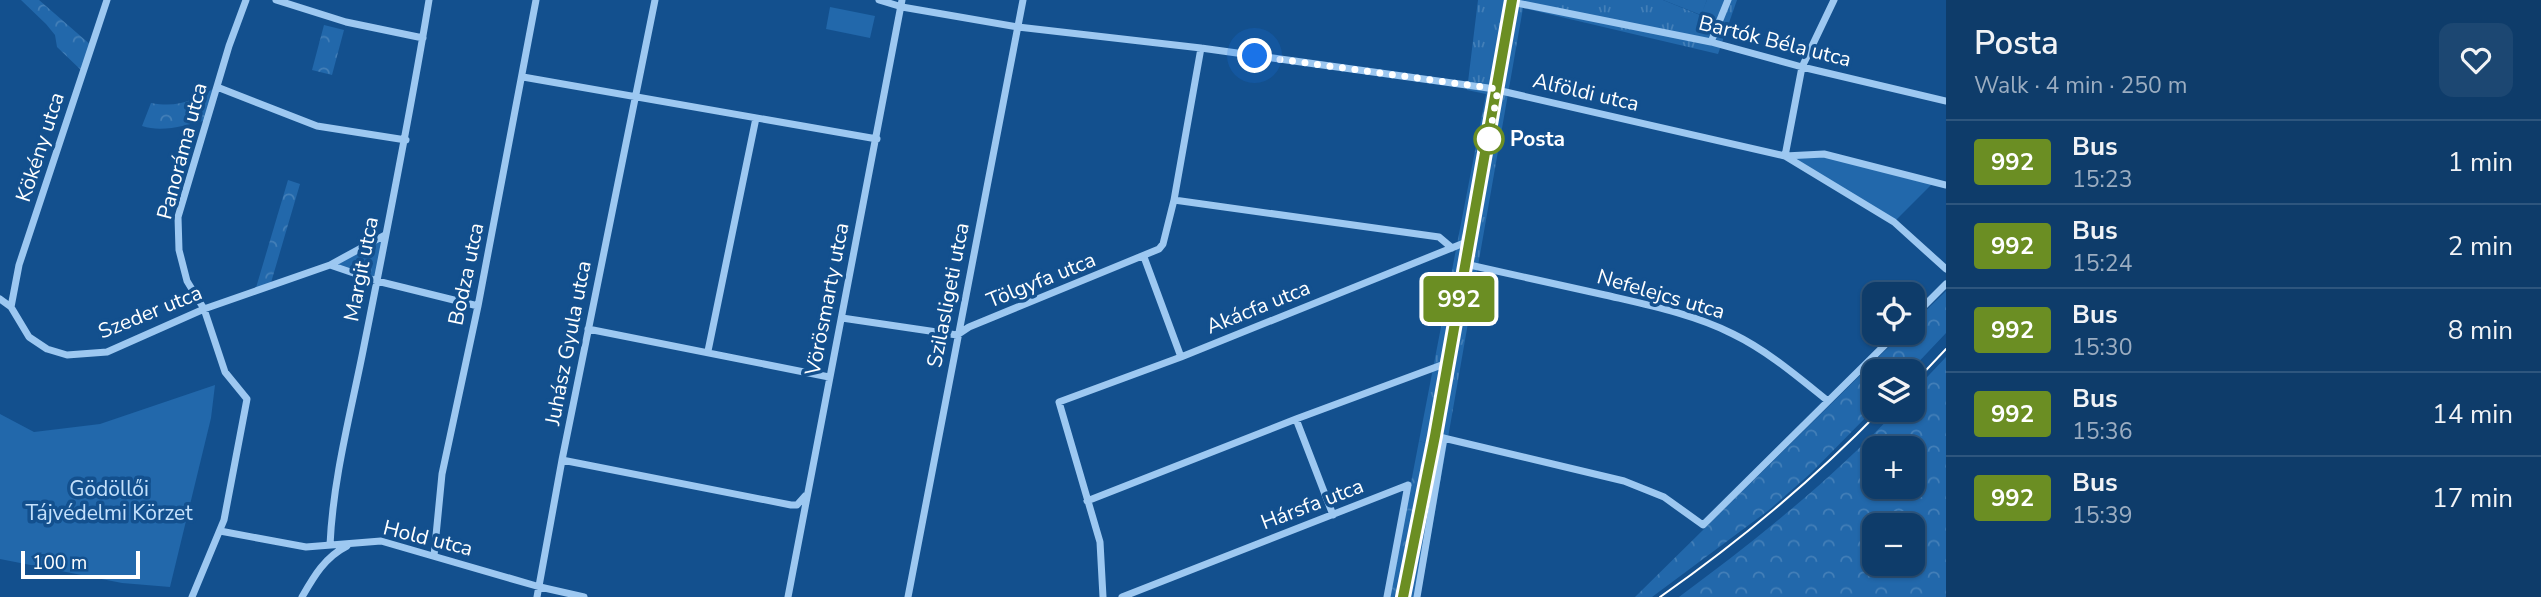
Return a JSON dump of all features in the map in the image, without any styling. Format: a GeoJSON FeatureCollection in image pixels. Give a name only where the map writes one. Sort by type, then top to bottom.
{"type":"FeatureCollection","features":[{"type":"Feature","properties":{"kind":"street","name":"Kökény utca"},"geometry":{"type":"LineString","coordinates":[[11,307],[19,265],[107,0]]}},
{"type":"Feature","properties":{"kind":"street","name":"Panoráma utca"},"geometry":{"type":"LineString","coordinates":[[220,531],[247,399],[225,372],[204,309],[187,281],[179,250],[178,217],[246,0]]}},
{"type":"Feature","properties":{"kind":"street"},"geometry":{"type":"LineString","coordinates":[[276,0],[346,22],[423,37]]}},
{"type":"Feature","properties":{"kind":"street","name":"Margit utca"},"geometry":{"type":"LineString","coordinates":[[330,545],[331,510],[339,465],[406,140],[429,0]]}},
{"type":"Feature","properties":{"kind":"street","name":"Bodza utca"},"geometry":{"type":"LineString","coordinates":[[434,556],[442,474],[478,306],[536,0]]}},
{"type":"Feature","properties":{"kind":"street","name":"Juhász Gyula utca"},"geometry":{"type":"LineString","coordinates":[[537,597],[655,0]]}},
{"type":"Feature","properties":{"kind":"street","name":"Alföldi utca"},"geometry":{"type":"LineString","coordinates":[[879,0],[1018,27],[1201,48],[1498,89],[1785,156],[1824,154],[1946,185]]}},
{"type":"Feature","properties":{"kind":"street","name":"Szilasligeti utca"},"geometry":{"type":"LineString","coordinates":[[908,597],[1023,0]]}},
{"type":"Feature","properties":{"kind":"street"},"geometry":{"type":"LineString","coordinates":[[1712,42],[1728,0]]}},
{"type":"Feature","properties":{"kind":"street"},"geometry":{"type":"LineString","coordinates":[[1785,156],[1802,67],[1834,0]]}},
{"type":"Feature","properties":{"kind":"street"},"geometry":{"type":"LineString","coordinates":[[1417,597],[1447,363],[1512,1]]}},
{"type":"Feature","properties":{"kind":"street","name":"Bartók Béla utca"},"geometry":{"type":"LineString","coordinates":[[1512,1],[1712,42],[1802,67],[1946,101]]}},
{"type":"Feature","properties":{"kind":"street","name":"Vörösmarty utca"},"geometry":{"type":"LineString","coordinates":[[788,597],[902,4]]}},
{"type":"Feature","properties":{"kind":"street","name":"Tölgyfa utca"},"geometry":{"type":"LineString","coordinates":[[957,335],[969,327],[1144,257],[1163,244],[1174,200],[1201,48]]}},
{"type":"Feature","properties":{"kind":"street"},"geometry":{"type":"LineString","coordinates":[[523,77],[877,139]]}},
{"type":"Feature","properties":{"kind":"street"},"geometry":{"type":"LineString","coordinates":[[217,87],[317,127],[406,140]]}},
{"type":"Feature","properties":{"kind":"street"},"geometry":{"type":"LineString","coordinates":[[708,351],[756,118]]}},
{"type":"Feature","properties":{"kind":"street","name":"Alföldi utca"},"geometry":{"type":"LineString","coordinates":[[1785,156],[1894,222],[1946,270]]}},
{"type":"Feature","properties":{"kind":"street"},"geometry":{"type":"LineString","coordinates":[[1174,200],[1439,237],[1452,248]]}},
{"type":"Feature","properties":{"kind":"street","name":"Szeder utca"},"geometry":{"type":"LineString","coordinates":[[0,299],[11,307],[29,337],[47,349],[67,355],[107,352],[204,309],[330,265],[385,235]]}},
{"type":"Feature","properties":{"kind":"street","name":"Akácfa utca"},"geometry":{"type":"LineString","coordinates":[[1087,501],[1059,402],[1181,357],[1469,241]]}},
{"type":"Feature","properties":{"kind":"street"},"geometry":{"type":"LineString","coordinates":[[1144,257],[1181,357]]}},
{"type":"Feature","properties":{"kind":"street","name":"Nefelejcs utca"},"geometry":{"type":"LineString","coordinates":[[1465,264],[1653,307],[1730,332],[1767,353],[1828,401]]}},
{"type":"Feature","properties":{"kind":"street"},"geometry":{"type":"LineString","coordinates":[[330,265],[377,281],[478,306]]}},
{"type":"Feature","properties":{"kind":"street"},"geometry":{"type":"LineString","coordinates":[[1925,305],[1946,284]]}},
{"type":"Feature","properties":{"kind":"street"},"geometry":{"type":"LineString","coordinates":[[842,318],[957,335]]}},
{"type":"Feature","properties":{"kind":"street"},"geometry":{"type":"LineString","coordinates":[[588,329],[830,377]]}},
{"type":"Feature","properties":{"kind":"street"},"geometry":{"type":"LineString","coordinates":[[1439,437],[1624,481],[1664,497],[1703,525],[1885,345]]}},
{"type":"Feature","properties":{"kind":"street"},"geometry":{"type":"LineString","coordinates":[[1103,597],[1100,542],[1087,501],[1447,363]]}},
{"type":"Feature","properties":{"kind":"street"},"geometry":{"type":"LineString","coordinates":[[1296,419],[1333,515]]}},
{"type":"Feature","properties":{"kind":"street"},"geometry":{"type":"LineString","coordinates":[[1403,597],[1439,437]]}},
{"type":"Feature","properties":{"kind":"street"},"geometry":{"type":"LineString","coordinates":[[562,460],[791,505],[797,505],[807,493]]}},
{"type":"Feature","properties":{"kind":"street","name":"Hársfa utca"},"geometry":{"type":"LineString","coordinates":[[1122,597],[1408,485],[1387,597]]}},
{"type":"Feature","properties":{"kind":"street"},"geometry":{"type":"LineString","coordinates":[[192,597],[220,531]]}},
{"type":"Feature","properties":{"kind":"street","name":"Hold utca"},"geometry":{"type":"LineString","coordinates":[[220,531],[306,547],[381,541],[584,597]]}},
{"type":"Feature","properties":{"kind":"street"},"geometry":{"type":"LineString","coordinates":[[302,597],[329,557],[353,543]]}},
{"type":"Feature","properties":{"kind":"green space"},"geometry":{"type":"Polygon","coordinates":[[[21,0],[39,0],[92,46],[83,72],[57,47],[55,35],[21,0]]]}},
{"type":"Feature","properties":{"kind":"green space"},"geometry":{"type":"Polygon","coordinates":[[[1478,0],[1663,0],[1700,15],[1707,0],[1737,0],[1718,54],[1523,8],[1446,449],[1419,441],[1486,94],[1467,90],[1478,0]]]}},
{"type":"Feature","properties":{"kind":"green space"},"geometry":{"type":"Polygon","coordinates":[[[1663,0],[1707,0],[1701,15],[1663,0]]]}},
{"type":"Feature","properties":{"kind":"green space"},"geometry":{"type":"Polygon","coordinates":[[[830,7],[875,16],[870,38],[826,29],[830,7]]]}},
{"type":"Feature","properties":{"kind":"green space"},"geometry":{"type":"Polygon","coordinates":[[[324,25],[344,30],[332,75],[312,70],[324,25]]]}},
{"type":"Feature","properties":{"kind":"green space"},"geometry":{"type":"Polygon","coordinates":[[[217,87],[207,120],[166,128],[142,126],[151,103],[178,104],[217,87]]]}},
{"type":"Feature","properties":{"kind":"green space"},"geometry":{"type":"Polygon","coordinates":[[[1824,154],[1934,182],[1894,222],[1785,156],[1824,154]]]}},
{"type":"Feature","properties":{"kind":"green space"},"geometry":{"type":"Polygon","coordinates":[[[288,180],[300,184],[270,286],[255,291],[288,180]]]}},
{"type":"Feature","properties":{"kind":"green space"},"geometry":{"type":"Polygon","coordinates":[[[385,235],[377,281],[330,265],[385,235]]]}},
{"type":"Feature","properties":{"kind":"green space"},"geometry":{"type":"Polygon","coordinates":[[[1946,291],[1946,333],[1921,359],[1877,359],[1891,345],[1925,345],[1925,311],[1946,291]]]}},
{"type":"Feature","properties":{"kind":"green space"},"geometry":{"type":"Polygon","coordinates":[[[1946,357],[1946,597],[1679,597],[1792,508],[1862,446],[1862,499],[1925,499],[1925,436],[1872,436],[1885,422],[1925,422],[1925,379],[1946,357]]]}},
{"type":"Feature","properties":{"kind":"green space"},"geometry":{"type":"Polygon","coordinates":[[[1862,373],[1862,421],[1811,473],[1769,510],[1652,597],[1635,597],[1862,373]]]}},
{"type":"Feature","properties":{"kind":"green space","name":"Gödöllői Tájvédelmi Körzet"},"geometry":{"type":"Polygon","coordinates":[[[215,385],[211,418],[170,587],[122,583],[0,559],[0,414],[34,432],[100,424],[215,385]]]}},
{"type":"Feature","properties":{"kind":"green space"},"geometry":{"type":"Polygon","coordinates":[[[1419,441],[1446,449],[1420,597],[1389,597],[1419,441]]]}},
{"type":"Feature","properties":{"kind":"tram line"},"geometry":{"type":"LineString","coordinates":[[1925,371],[1946,349]]}},
{"type":"Feature","properties":{"kind":"tram line"},"geometry":{"type":"LineString","coordinates":[[1660,597],[1775,509],[1869,422]]}},
{"type":"Feature","properties":{"kind":"bus line","name":"992"},"geometry":{"type":"LineString","coordinates":[[1403,597],[1435,436],[1512,0]]}},
{"type":"Feature","properties":{"kind":"place","name":"Posta"},"geometry":{"type":"Point","coordinates":[1489,139]}},
{"type":"Feature","properties":{"kind":"route"},"geometry":{"type":"LineString","coordinates":[[1255,56],[1498,89],[1489,139]]}}]}
